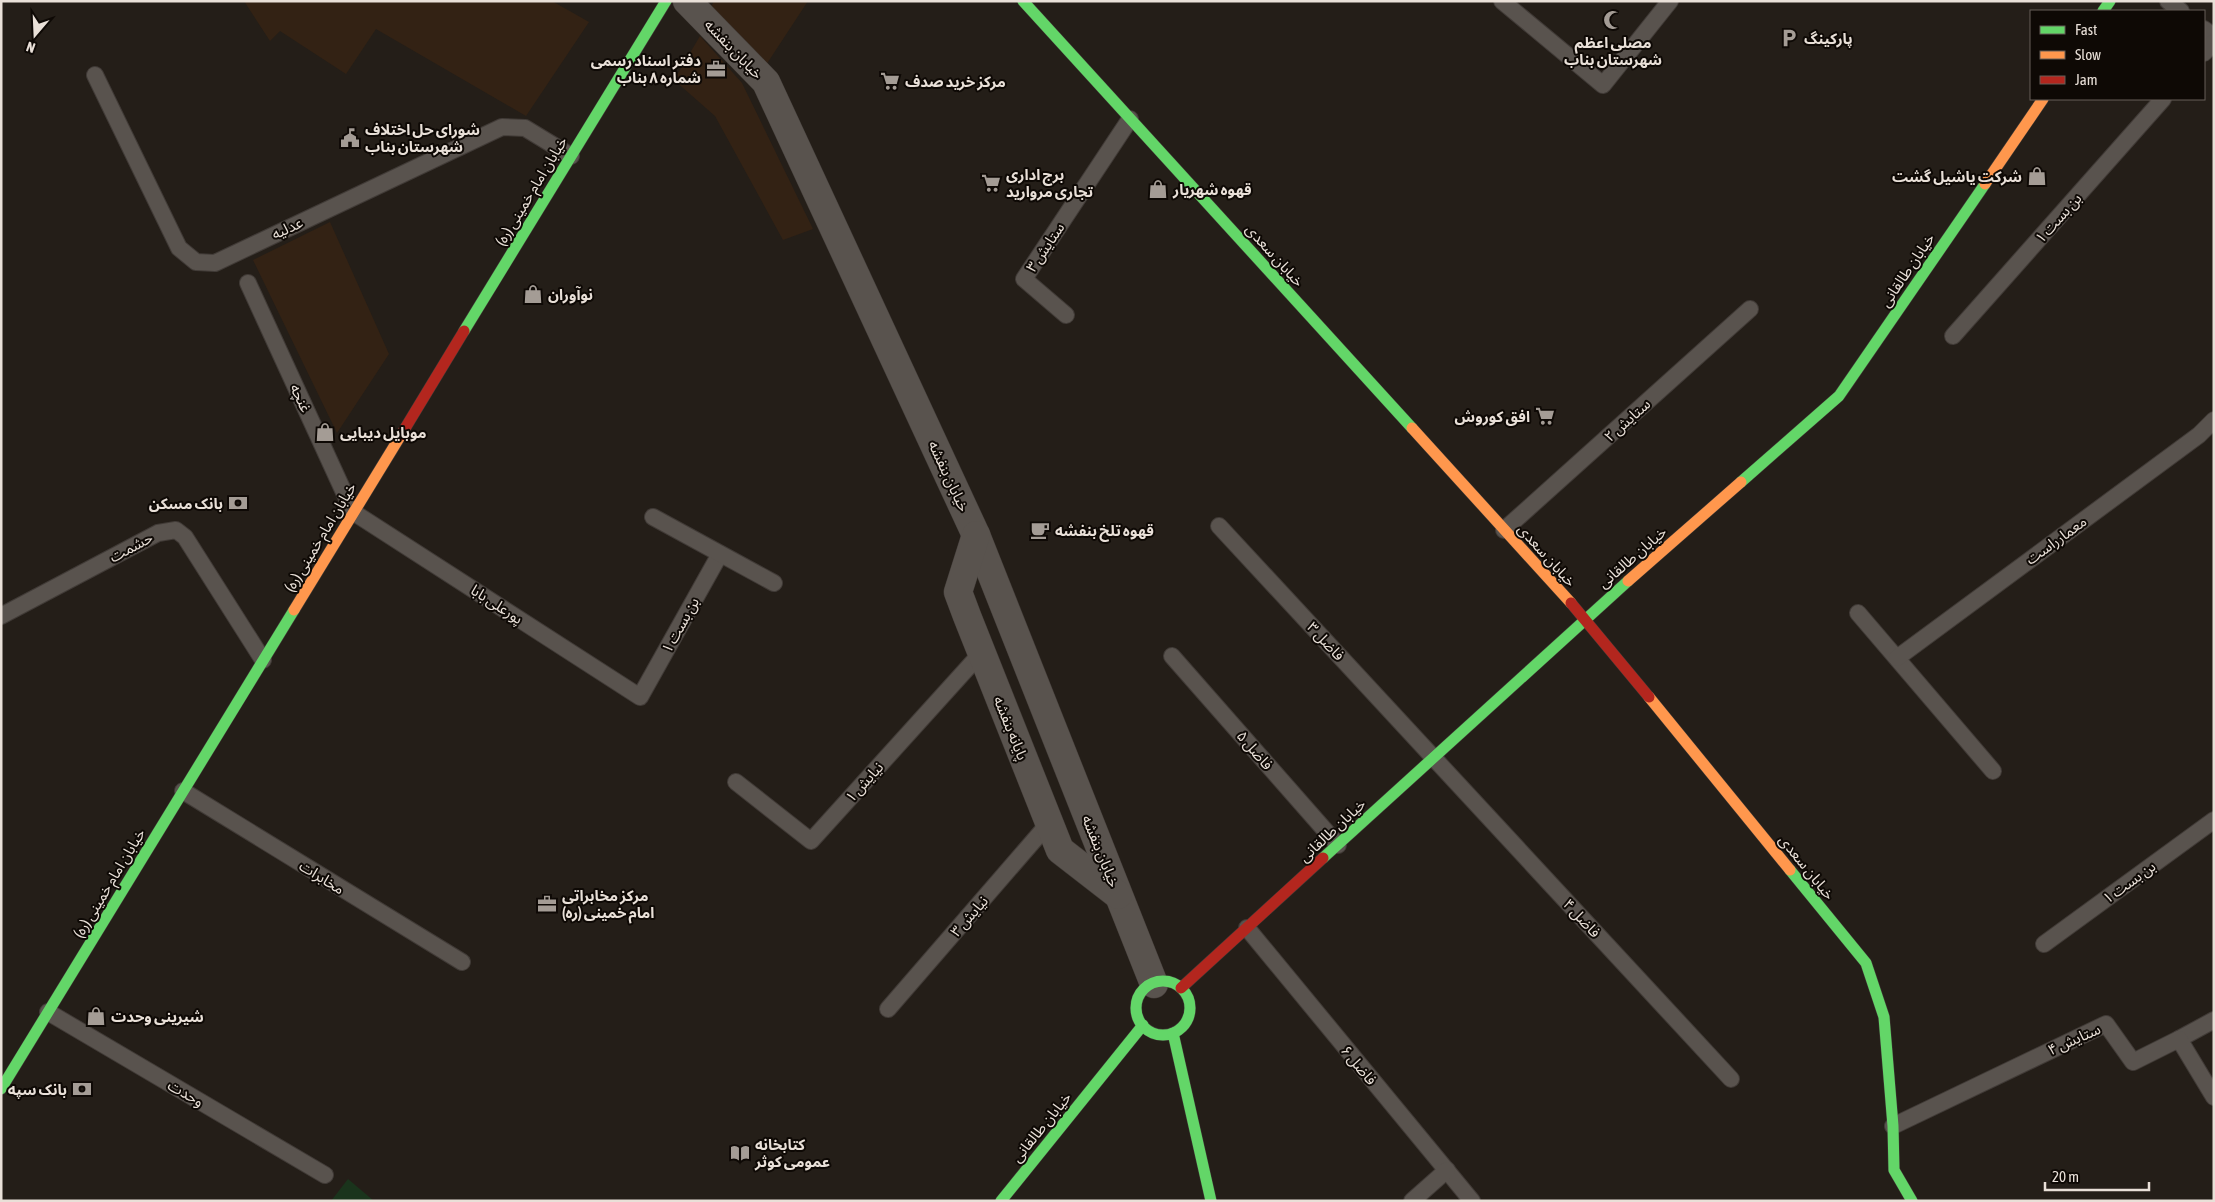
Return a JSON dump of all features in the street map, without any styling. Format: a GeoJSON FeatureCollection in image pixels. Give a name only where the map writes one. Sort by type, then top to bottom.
{"type":"FeatureCollection","features":[{"type":"Feature","properties":{"kind":"main road","name":"خیابان امام خمینی (ره)"},"geometry":{"type":"LineString","coordinates":[[1,1088],[666,1]]}},
{"type":"Feature","properties":{"kind":"main road","name":"خیابان سعدی"},"geometry":{"type":"LineString","coordinates":[[1030,4],[1130,119],[1585,618],[1866,963],[1884,1017],[1893,1126],[1894,1170],[1912,1201]]}},
{"type":"Feature","properties":{"kind":"main road","name":"خیابان طالقانی"},"geometry":{"type":"LineString","coordinates":[[1182,988],[1585,618],[1839,396],[2042,100]]}},
{"type":"Feature","properties":{"kind":"main road"},"geometry":{"type":"LineString","coordinates":[[1168,982],[1182,988],[1190,1004],[1190,1013],[1187,1022],[1181,1029],[1167,1035],[1153,1033],[1143,1025],[1138,1018],[1138,1002],[1146,988],[1154,984],[1168,982]]}},
{"type":"Feature","properties":{"kind":"main road","name":"خیابان طالقانی"},"geometry":{"type":"LineString","coordinates":[[1001,1201],[1143,1025]]}},
{"type":"Feature","properties":{"kind":"main road"},"geometry":{"type":"LineString","coordinates":[[1173,1033],[1211,1201]]}},
{"type":"Feature","properties":{"kind":"street","name":"خیابان بنفشه"},"geometry":{"type":"LineString","coordinates":[[687,1],[766,82],[976,535],[1154,984]]}},
{"type":"Feature","properties":{"kind":"street","name":"پایانه بنفشه"},"geometry":{"type":"LineString","coordinates":[[976,535],[958,592],[1049,823],[1060,850],[1119,895]]}},
{"type":"Feature","properties":{"kind":"lane"},"geometry":{"type":"LineString","coordinates":[[1502,1],[1603,85],[1670,1]]}},
{"type":"Feature","properties":{"kind":"lane"},"geometry":{"type":"LineString","coordinates":[[2168,1],[2180,10]]}},
{"type":"Feature","properties":{"kind":"lane"},"geometry":{"type":"LineString","coordinates":[[2205,52],[2214,42]]}},
{"type":"Feature","properties":{"kind":"lane","name":"عدلیه"},"geometry":{"type":"LineString","coordinates":[[95,74],[178,248],[196,262],[215,262],[502,127],[525,128],[571,156]]}},
{"type":"Feature","properties":{"kind":"lane","name":"بن بست ۱"},"geometry":{"type":"LineString","coordinates":[[1953,336],[2162,100]]}},
{"type":"Feature","properties":{"kind":"lane","name":"ستایش ۳"},"geometry":{"type":"LineString","coordinates":[[1066,315],[1024,279],[1130,119]]}},
{"type":"Feature","properties":{"kind":"lane","name":"غنچه"},"geometry":{"type":"LineString","coordinates":[[248,284],[353,512]]}},
{"type":"Feature","properties":{"kind":"lane","name":"ستایش ۲"},"geometry":{"type":"LineString","coordinates":[[1504,530],[1750,309]]}},
{"type":"Feature","properties":{"kind":"lane","name":"معمارراست"},"geometry":{"type":"LineString","coordinates":[[1897,658],[2199,435],[2214,420]]}},
{"type":"Feature","properties":{"kind":"lane","name":"پورعلی بابا"},"geometry":{"type":"LineString","coordinates":[[353,512],[640,697]]}},
{"type":"Feature","properties":{"kind":"lane"},"geometry":{"type":"LineString","coordinates":[[654,517],[774,583]]}},
{"type":"Feature","properties":{"kind":"lane","name":"فاضل ۳"},"geometry":{"type":"LineString","coordinates":[[1219,526],[1434,757]]}},
{"type":"Feature","properties":{"kind":"lane","name":"حشمت"},"geometry":{"type":"LineString","coordinates":[[1,616],[158,533],[176,530],[185,537],[263,660]]}},
{"type":"Feature","properties":{"kind":"lane","name":"بن بست ۱"},"geometry":{"type":"LineString","coordinates":[[640,697],[720,554]]}},
{"type":"Feature","properties":{"kind":"lane"},"geometry":{"type":"LineString","coordinates":[[1858,613],[1993,771]]}},
{"type":"Feature","properties":{"kind":"lane","name":"نیایش ۱"},"geometry":{"type":"LineString","coordinates":[[736,782],[811,841],[982,652]]}},
{"type":"Feature","properties":{"kind":"lane","name":"فاضل ۵"},"geometry":{"type":"LineString","coordinates":[[1172,656],[1338,845]]}},
{"type":"Feature","properties":{"kind":"lane","name":"فاضل ۴"},"geometry":{"type":"LineString","coordinates":[[1434,757],[1731,1079]]}},
{"type":"Feature","properties":{"kind":"lane","name":"مخابرات"},"geometry":{"type":"LineString","coordinates":[[183,791],[462,962]]}},
{"type":"Feature","properties":{"kind":"lane","name":"بن بست ۱"},"geometry":{"type":"LineString","coordinates":[[2044,944],[2214,820]]}},
{"type":"Feature","properties":{"kind":"lane","name":"نیایش ۳"},"geometry":{"type":"LineString","coordinates":[[888,1009],[1049,823]]}},
{"type":"Feature","properties":{"kind":"lane","name":"فاضل ۶"},"geometry":{"type":"LineString","coordinates":[[1247,928],[1472,1201]]}},
{"type":"Feature","properties":{"kind":"lane","name":"وحدت"},"geometry":{"type":"LineString","coordinates":[[48,1012],[325,1175]]}},
{"type":"Feature","properties":{"kind":"lane"},"geometry":{"type":"LineString","coordinates":[[2214,1020],[2179,1039],[2214,1097]]}},
{"type":"Feature","properties":{"kind":"lane","name":"ستایش ۴"},"geometry":{"type":"LineString","coordinates":[[1893,1126],[2106,1024],[2133,1062],[2179,1039]]}},
{"type":"Feature","properties":{"kind":"lane"},"geometry":{"type":"LineString","coordinates":[[1412,1201],[1447,1170]]}},
{"type":"Feature","properties":{"kind":"shaded area"},"geometry":{"type":"Polygon","coordinates":[[[244,1],[552,1],[589,22],[526,116],[376,29],[346,74],[280,31],[270,41],[244,1]]]}},
{"type":"Feature","properties":{"kind":"shaded area"},"geometry":{"type":"Polygon","coordinates":[[[714,1],[808,1],[766,65],[711,7],[714,1]]]}},
{"type":"Feature","properties":{"kind":"shaded area"},"geometry":{"type":"Polygon","coordinates":[[[700,36],[742,83],[813,229],[783,240],[715,116],[674,80],[700,36]]]}},
{"type":"Feature","properties":{"kind":"shaded area"},"geometry":{"type":"Polygon","coordinates":[[[330,222],[389,354],[337,433],[253,260],[330,222]]]}},
{"type":"Feature","properties":{"kind":"green space"},"geometry":{"type":"Polygon","coordinates":[[[348,1179],[374,1201],[331,1201],[348,1179]]]}},
{"type":"Feature","properties":{"kind":"traffic: fast"},"geometry":{"type":"LineString","coordinates":[[464,331],[666,1]]}},
{"type":"Feature","properties":{"kind":"traffic: fast"},"geometry":{"type":"LineString","coordinates":[[1023,1],[1412,428]]}},
{"type":"Feature","properties":{"kind":"traffic: fast"},"geometry":{"type":"LineString","coordinates":[[2104,10],[2110,1]]}},
{"type":"Feature","properties":{"kind":"traffic: fast"},"geometry":{"type":"LineString","coordinates":[[1741,482],[1839,396],[1985,184]]}},
{"type":"Feature","properties":{"kind":"traffic: fast"},"geometry":{"type":"LineString","coordinates":[[1323,858],[1628,581]]}},
{"type":"Feature","properties":{"kind":"traffic: fast"},"geometry":{"type":"LineString","coordinates":[[1,1089],[294,610]]}},
{"type":"Feature","properties":{"kind":"traffic: fast"},"geometry":{"type":"LineString","coordinates":[[1790,870],[1866,963],[1884,1017],[1893,1126],[1894,1170],[1912,1201]]}},
{"type":"Feature","properties":{"kind":"traffic: fast"},"geometry":{"type":"LineString","coordinates":[[1163,981],[1173,983],[1182,989],[1188,998],[1190,1008],[1188,1018],[1182,1027],[1173,1033],[1163,1035],[1153,1033],[1144,1027],[1138,1018],[1136,1008],[1138,998],[1144,989],[1153,983],[1163,981]]}},
{"type":"Feature","properties":{"kind":"traffic: fast"},"geometry":{"type":"LineString","coordinates":[[1001,1201],[1143,1025]]}},
{"type":"Feature","properties":{"kind":"traffic: fast"},"geometry":{"type":"LineString","coordinates":[[1173,1033],[1211,1201]]}},
{"type":"Feature","properties":{"kind":"traffic: slow"},"geometry":{"type":"LineString","coordinates":[[1985,184],[2042,100]]}},
{"type":"Feature","properties":{"kind":"traffic: slow"},"geometry":{"type":"LineString","coordinates":[[1412,428],[1571,603]]}},
{"type":"Feature","properties":{"kind":"traffic: slow"},"geometry":{"type":"LineString","coordinates":[[294,610],[401,435]]}},
{"type":"Feature","properties":{"kind":"traffic: slow"},"geometry":{"type":"LineString","coordinates":[[1628,581],[1741,482]]}},
{"type":"Feature","properties":{"kind":"traffic: slow"},"geometry":{"type":"LineString","coordinates":[[1649,697],[1790,870]]}},
{"type":"Feature","properties":{"kind":"traffic: jam"},"geometry":{"type":"LineString","coordinates":[[401,435],[464,331]]}},
{"type":"Feature","properties":{"kind":"traffic: jam"},"geometry":{"type":"LineString","coordinates":[[1571,603],[1649,697]]}},
{"type":"Feature","properties":{"kind":"traffic: jam"},"geometry":{"type":"LineString","coordinates":[[1181,988],[1323,858]]}},
{"type":"Feature","properties":{"kind":"place","name":"مصلی اعظم شهرستان بناب"},"geometry":{"type":"Point","coordinates":[1613,20]}},
{"type":"Feature","properties":{"kind":"place","name":"پارکینگ"},"geometry":{"type":"Point","coordinates":[1789,38]}},
{"type":"Feature","properties":{"kind":"place","name":"دفتر اسناد رسمی شماره ۸ بناب"},"geometry":{"type":"Point","coordinates":[716,69]}},
{"type":"Feature","properties":{"kind":"place","name":"مرکز خرید صدف"},"geometry":{"type":"Point","coordinates":[890,81]}},
{"type":"Feature","properties":{"kind":"place","name":"شورای حل اختلاف شهرستان بناب"},"geometry":{"type":"Point","coordinates":[350,138]}},
{"type":"Feature","properties":{"kind":"place","name":"شرکت یاشیل گشت"},"geometry":{"type":"Point","coordinates":[2037,176]}},
{"type":"Feature","properties":{"kind":"place","name":"برج اداری تجاری مروارید"},"geometry":{"type":"Point","coordinates":[991,183]}},
{"type":"Feature","properties":{"kind":"place","name":"قهوه شهریار"},"geometry":{"type":"Point","coordinates":[1158,189]}},
{"type":"Feature","properties":{"kind":"place","name":"نوآوران"},"geometry":{"type":"Point","coordinates":[533,294]}},
{"type":"Feature","properties":{"kind":"place","name":"افق کوروش"},"geometry":{"type":"Point","coordinates":[1545,416]}},
{"type":"Feature","properties":{"kind":"place","name":"موبایل دیبایی"},"geometry":{"type":"Point","coordinates":[325,432]}},
{"type":"Feature","properties":{"kind":"place","name":"بانک مسکن"},"geometry":{"type":"Point","coordinates":[238,503]}},
{"type":"Feature","properties":{"kind":"place","name":"قهوه تلخ بنفشه"},"geometry":{"type":"Point","coordinates":[1040,530]}},
{"type":"Feature","properties":{"kind":"place","name":"مرکز مخابراتی امام خمینی (ره)"},"geometry":{"type":"Point","coordinates":[547,904]}},
{"type":"Feature","properties":{"kind":"place","name":"شیرینی وحدت"},"geometry":{"type":"Point","coordinates":[96,1016]}},
{"type":"Feature","properties":{"kind":"place","name":"بانک سپه"},"geometry":{"type":"Point","coordinates":[82,1089]}},
{"type":"Feature","properties":{"kind":"place","name":"کتابخانه عمومی کوثر"},"geometry":{"type":"Point","coordinates":[740,1153]}}]}
